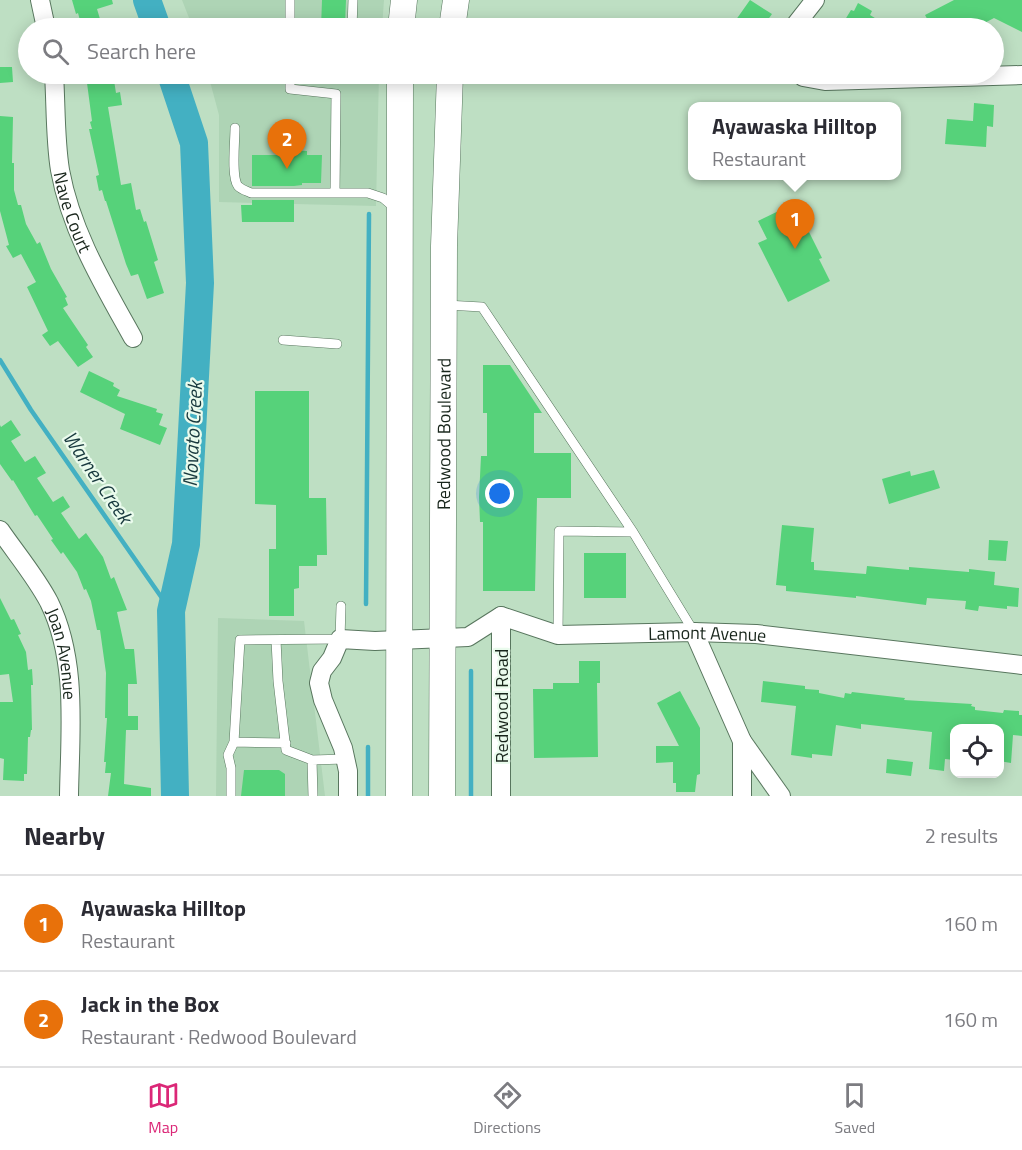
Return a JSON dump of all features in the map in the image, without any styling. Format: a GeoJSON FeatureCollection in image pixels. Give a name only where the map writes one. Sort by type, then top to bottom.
{"type":"FeatureCollection","features":[{"type":"Feature","properties":{"kind":"main road"},"geometry":{"type":"LineString","coordinates":[[402,18],[404,0]]}},
{"type":"Feature","properties":{"kind":"main road"},"geometry":{"type":"LineString","coordinates":[[453,18],[456,0]]}},
{"type":"Feature","properties":{"kind":"main road"},"geometry":{"type":"LineString","coordinates":[[399,796],[400,84]]}},
{"type":"Feature","properties":{"kind":"main road","name":"Redwood Boulevard"},"geometry":{"type":"LineString","coordinates":[[442,796],[444,246],[450,84]]}},
{"type":"Feature","properties":{"kind":"street"},"geometry":{"type":"LineString","coordinates":[[40,0],[44,18]]}},
{"type":"Feature","properties":{"kind":"street"},"geometry":{"type":"LineString","coordinates":[[801,18],[815,0]]}},
{"type":"Feature","properties":{"kind":"street"},"geometry":{"type":"LineString","coordinates":[[1004,76],[1022,75]]}},
{"type":"Feature","properties":{"kind":"street","name":"Nave Court"},"geometry":{"type":"LineString","coordinates":[[55,84],[60,169],[72,218],[97,273],[133,338]]}},
{"type":"Feature","properties":{"kind":"street","name":"Joan Avenue"},"geometry":{"type":"LineString","coordinates":[[0,530],[48,601],[63,639],[70,690],[69,795]]}},
{"type":"Feature","properties":{"kind":"street"},"geometry":{"type":"LineString","coordinates":[[348,796],[348,771],[343,748],[323,700],[319,683],[322,671],[332,658],[340,639],[399,640],[468,637],[501,616]]}},
{"type":"Feature","properties":{"kind":"street","name":"Lamont Avenue"},"geometry":{"type":"LineString","coordinates":[[501,616],[558,634],[694,632],[756,634],[1022,665]]}},
{"type":"Feature","properties":{"kind":"street","name":"Redwood Road"},"geometry":{"type":"LineString","coordinates":[[501,616],[501,796]]}},
{"type":"Feature","properties":{"kind":"street"},"geometry":{"type":"LineString","coordinates":[[694,632],[742,741],[781,796]]}},
{"type":"Feature","properties":{"kind":"street"},"geometry":{"type":"LineString","coordinates":[[742,741],[742,796]]}},
{"type":"Feature","properties":{"kind":"lane"},"geometry":{"type":"LineString","coordinates":[[290,0],[290,18]]}},
{"type":"Feature","properties":{"kind":"lane"},"geometry":{"type":"LineString","coordinates":[[352,18],[353,0]]}},
{"type":"Feature","properties":{"kind":"lane"},"geometry":{"type":"LineString","coordinates":[[290,84],[290,89],[336,94],[335,193]]}},
{"type":"Feature","properties":{"kind":"lane"},"geometry":{"type":"LineString","coordinates":[[235,128],[234,177],[240,187],[251,193],[368,193],[383,198],[399,213]]}},
{"type":"Feature","properties":{"kind":"lane"},"geometry":{"type":"LineString","coordinates":[[445,305],[482,308],[633,532],[694,632]]}},
{"type":"Feature","properties":{"kind":"lane"},"geometry":{"type":"LineString","coordinates":[[283,340],[337,344]]}},
{"type":"Feature","properties":{"kind":"lane"},"geometry":{"type":"LineString","coordinates":[[558,634],[559,531],[633,532]]}},
{"type":"Feature","properties":{"kind":"lane"},"geometry":{"type":"LineString","coordinates":[[231,796],[231,768],[228,755],[234,742],[240,640],[340,639],[341,606]]}},
{"type":"Feature","properties":{"kind":"lane"},"geometry":{"type":"LineString","coordinates":[[276,640],[286,750],[312,760],[345,759]]}},
{"type":"Feature","properties":{"kind":"lane"},"geometry":{"type":"LineString","coordinates":[[234,742],[286,743]]}},
{"type":"Feature","properties":{"kind":"lane"},"geometry":{"type":"LineString","coordinates":[[312,760],[313,796]]}},
{"type":"Feature","properties":{"kind":"shaded area"},"geometry":{"type":"Polygon","coordinates":[[[182,0],[384,0],[383,18],[189,18],[182,0]]]}},
{"type":"Feature","properties":{"kind":"shaded area"},"geometry":{"type":"Polygon","coordinates":[[[211,84],[379,84],[376,206],[219,202],[219,115],[211,84]]]}},
{"type":"Feature","properties":{"kind":"shaded area"},"geometry":{"type":"Polygon","coordinates":[[[218,618],[304,621],[325,796],[216,796],[218,618]]]}},
{"type":"Feature","properties":{"kind":"building"},"geometry":{"type":"Polygon","coordinates":[[[72,0],[112,0],[113,4],[97,9],[100,18],[79,18],[78,13],[76,14],[72,0]]]}},
{"type":"Feature","properties":{"kind":"building"},"geometry":{"type":"Polygon","coordinates":[[[322,0],[346,0],[345,18],[321,18],[322,0]]]}},
{"type":"Feature","properties":{"kind":"building"},"geometry":{"type":"Polygon","coordinates":[[[750,0],[772,14],[769,18],[737,18],[750,0]]]}},
{"type":"Feature","properties":{"kind":"building"},"geometry":{"type":"Polygon","coordinates":[[[954,0],[1022,0],[1022,32],[1004,23],[1004,18],[927,18],[925,15],[954,0]]]}},
{"type":"Feature","properties":{"kind":"building"},"geometry":{"type":"Polygon","coordinates":[[[858,3],[872,11],[870,15],[875,18],[846,18],[851,10],[854,11],[858,3]]]}},
{"type":"Feature","properties":{"kind":"building"},"geometry":{"type":"Polygon","coordinates":[[[0,67],[12,67],[13,82],[0,83],[0,67]]]}},
{"type":"Feature","properties":{"kind":"building"},"geometry":{"type":"Polygon","coordinates":[[[87,84],[115,84],[116,93],[120,92],[122,105],[108,107],[121,185],[131,183],[136,210],[140,209],[144,222],[146,221],[158,260],[154,262],[164,293],[147,299],[138,274],[131,276],[102,190],[99,191],[96,176],[99,175],[89,129],[92,129],[90,122],[92,121],[87,84]]]}},
{"type":"Feature","properties":{"kind":"building"},"geometry":{"type":"Polygon","coordinates":[[[974,103],[994,105],[993,127],[987,126],[986,147],[945,144],[947,119],[973,121],[974,103]]]}},
{"type":"Feature","properties":{"kind":"building"},"geometry":{"type":"Polygon","coordinates":[[[0,116],[13,117],[12,163],[14,163],[14,190],[18,205],[21,205],[26,224],[37,244],[40,242],[51,269],[67,297],[65,298],[68,305],[63,308],[88,345],[86,347],[93,357],[78,367],[58,341],[50,346],[42,335],[48,331],[27,287],[36,282],[21,254],[13,258],[6,246],[9,245],[0,211],[0,116]]]}},
{"type":"Feature","properties":{"kind":"building"},"geometry":{"type":"Polygon","coordinates":[[[278,150],[307,151],[307,155],[322,155],[321,183],[302,183],[302,185],[294,186],[252,186],[252,155],[278,155],[278,150]]]}},
{"type":"Feature","properties":{"kind":"building"},"geometry":{"type":"Polygon","coordinates":[[[252,200],[294,200],[294,222],[242,222],[241,205],[252,205],[252,200]]]}},
{"type":"Feature","properties":{"kind":"building"},"geometry":{"type":"Polygon","coordinates":[[[789,206],[802,230],[807,228],[822,258],[819,259],[830,281],[788,302],[758,243],[767,239],[758,221],[789,206]]]}},
{"type":"Feature","properties":{"kind":"building"},"geometry":{"type":"Polygon","coordinates":[[[483,365],[510,365],[542,413],[534,413],[534,453],[571,453],[571,498],[537,498],[535,591],[483,591],[483,522],[480,522],[479,497],[481,456],[487,456],[487,413],[483,413],[483,365]]]}},
{"type":"Feature","properties":{"kind":"building"},"geometry":{"type":"Polygon","coordinates":[[[89,371],[114,383],[113,386],[120,390],[117,396],[157,409],[156,412],[163,414],[159,425],[167,428],[160,445],[120,429],[125,414],[80,392],[89,371]]]}},
{"type":"Feature","properties":{"kind":"building"},"geometry":{"type":"Polygon","coordinates":[[[255,391],[309,391],[309,498],[326,498],[327,555],[317,555],[317,566],[299,566],[299,588],[294,589],[294,616],[269,616],[269,549],[276,549],[276,505],[255,504],[255,391]]]}},
{"type":"Feature","properties":{"kind":"building"},"geometry":{"type":"Polygon","coordinates":[[[11,420],[21,435],[11,441],[25,462],[35,456],[46,473],[37,478],[53,502],[63,496],[70,507],[61,513],[79,539],[86,533],[103,557],[127,610],[117,612],[125,649],[134,649],[137,684],[128,684],[128,716],[138,716],[138,730],[126,730],[124,784],[151,788],[151,796],[108,796],[111,773],[105,773],[106,762],[104,762],[107,718],[105,718],[106,673],[100,630],[97,630],[91,601],[77,572],[51,540],[53,539],[37,515],[35,516],[13,480],[0,464],[0,425],[1,427],[11,420]]]}},
{"type":"Feature","properties":{"kind":"building"},"geometry":{"type":"Polygon","coordinates":[[[934,470],[940,488],[889,504],[882,479],[910,471],[911,476],[934,470]]]}},
{"type":"Feature","properties":{"kind":"building"},"geometry":{"type":"Polygon","coordinates":[[[782,525],[814,528],[811,562],[814,562],[814,570],[866,574],[867,566],[909,570],[909,567],[995,572],[994,585],[1019,588],[1018,607],[1007,606],[1007,609],[979,606],[978,611],[965,609],[966,601],[927,598],[926,605],[856,596],[856,598],[786,591],[786,586],[776,585],[782,525]]]}},
{"type":"Feature","properties":{"kind":"building"},"geometry":{"type":"Polygon","coordinates":[[[989,540],[1008,541],[1006,561],[988,560],[989,540]]]}},
{"type":"Feature","properties":{"kind":"building"},"geometry":{"type":"Polygon","coordinates":[[[584,553],[626,553],[626,598],[584,598],[584,553]]]}},
{"type":"Feature","properties":{"kind":"building"},"geometry":{"type":"Polygon","coordinates":[[[0,598],[21,634],[18,635],[26,652],[28,670],[32,669],[32,730],[28,737],[27,774],[24,774],[24,781],[3,780],[4,759],[0,758],[0,702],[13,702],[9,674],[0,675],[0,598]]]}},
{"type":"Feature","properties":{"kind":"building"},"geometry":{"type":"Polygon","coordinates":[[[579,661],[600,661],[600,683],[597,683],[598,757],[534,758],[533,689],[553,689],[553,683],[579,683],[579,661]]]}},
{"type":"Feature","properties":{"kind":"building"},"geometry":{"type":"Polygon","coordinates":[[[763,681],[805,686],[805,689],[819,690],[819,693],[844,698],[845,693],[851,694],[852,692],[905,698],[904,700],[972,704],[975,710],[1003,713],[1004,710],[1019,711],[1019,715],[1022,715],[1022,736],[1013,735],[1011,763],[1004,762],[1004,724],[950,724],[950,760],[945,759],[944,771],[929,769],[932,732],[861,724],[861,729],[836,725],[832,756],[812,754],[812,758],[791,755],[796,706],[761,702],[763,681]]]}},
{"type":"Feature","properties":{"kind":"building"},"geometry":{"type":"Polygon","coordinates":[[[680,691],[700,728],[700,774],[697,775],[695,792],[676,792],[676,783],[673,783],[673,762],[656,763],[656,746],[679,746],[657,703],[680,691]]]}},
{"type":"Feature","properties":{"kind":"building"},"geometry":{"type":"Polygon","coordinates":[[[887,759],[913,762],[911,776],[886,773],[887,759]]]}},
{"type":"Feature","properties":{"kind":"building"},"geometry":{"type":"Polygon","coordinates":[[[244,770],[279,770],[285,774],[285,796],[241,796],[244,770]]]}},
{"type":"Feature","properties":{"kind":"waterway","name":"Novato Creek"},"geometry":{"type":"LineString","coordinates":[[147,0],[153,18]]}},
{"type":"Feature","properties":{"kind":"waterway","name":"Novato Creek"},"geometry":{"type":"LineString","coordinates":[[174,84],[194,143],[200,283],[186,544],[171,611],[175,796]]}},
{"type":"Feature","properties":{"kind":"waterway"},"geometry":{"type":"LineString","coordinates":[[366,604],[369,214]]}},
{"type":"Feature","properties":{"kind":"waterway","name":"Warner Creek"},"geometry":{"type":"LineString","coordinates":[[0,360],[31,410],[171,611]]}},
{"type":"Feature","properties":{"kind":"waterway"},"geometry":{"type":"LineString","coordinates":[[471,671],[471,796]]}},
{"type":"Feature","properties":{"kind":"waterway"},"geometry":{"type":"LineString","coordinates":[[368,747],[368,796]]}},
{"type":"Feature","properties":{"kind":"place","name":"Jack in the Box"},"geometry":{"type":"Point","coordinates":[287,169]}},
{"type":"Feature","properties":{"kind":"place","name":"Ayawaska Hilltop"},"geometry":{"type":"Point","coordinates":[795,249]}}]}
